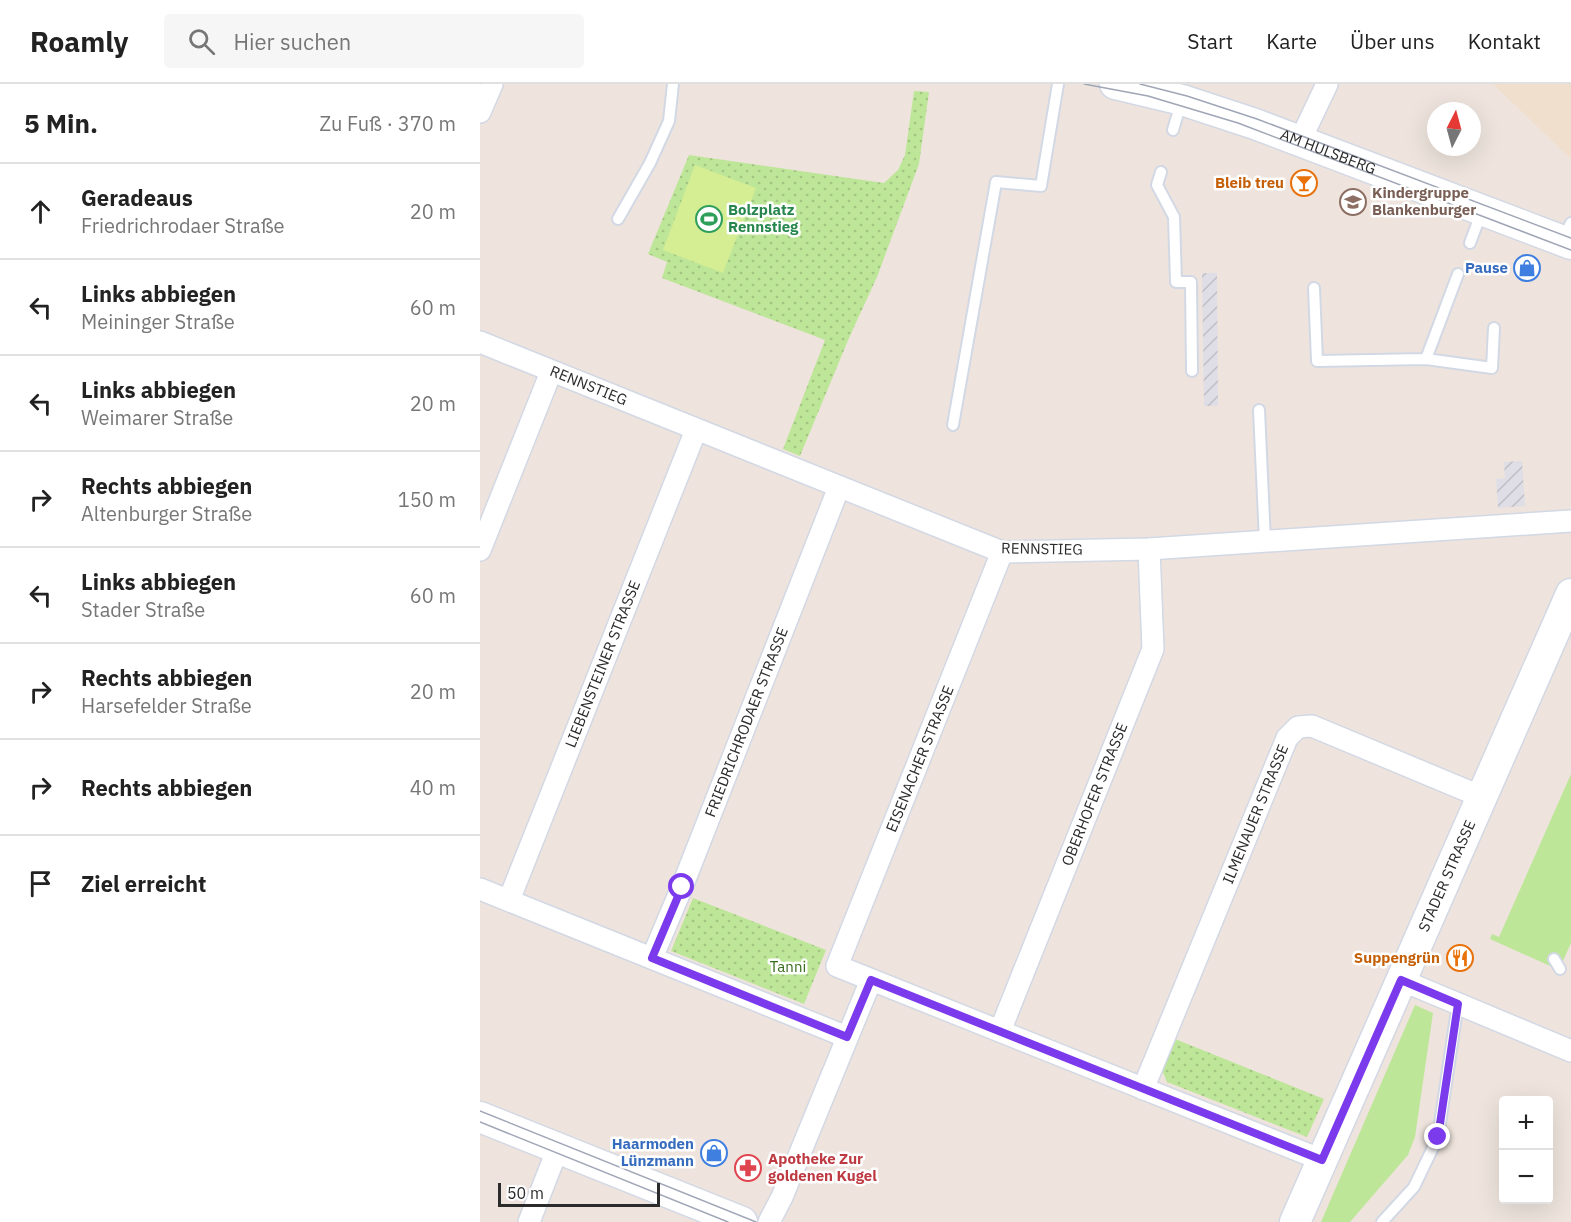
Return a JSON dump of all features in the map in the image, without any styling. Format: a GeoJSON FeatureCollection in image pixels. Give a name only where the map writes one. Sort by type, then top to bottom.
{"type":"FeatureCollection","features":[{"type":"Feature","properties":{"kind":"street"},"geometry":{"type":"LineString","coordinates":[[480,112],[492,84]]}},
{"type":"Feature","properties":{"kind":"street","name":"AM HULSBERG"},"geometry":{"type":"LineString","coordinates":[[1115,84],[1182,100],[1300,141],[1482,210],[1568,236]]}},
{"type":"Feature","properties":{"kind":"street"},"geometry":{"type":"LineString","coordinates":[[1300,141],[1326,84]]}},
{"type":"Feature","properties":{"kind":"street","name":"RENNSTIEG"},"geometry":{"type":"LineString","coordinates":[[480,342],[1002,552],[1149,549],[1571,521]]}},
{"type":"Feature","properties":{"kind":"street"},"geometry":{"type":"LineString","coordinates":[[480,550],[551,372]]}},
{"type":"Feature","properties":{"kind":"street","name":"LIEBENSTEINER STRASSE"},"geometry":{"type":"LineString","coordinates":[[509,900],[696,430]]}},
{"type":"Feature","properties":{"kind":"street","name":"FRIEDRICHRODAER STRASSE"},"geometry":{"type":"LineString","coordinates":[[652,958],[839,486]]}},
{"type":"Feature","properties":{"kind":"street","name":"OBERHOFER STRASSE"},"geometry":{"type":"LineString","coordinates":[[1000,1031],[1153,648],[1149,549]]}},
{"type":"Feature","properties":{"kind":"street","name":"EISENACHER STRASSE"},"geometry":{"type":"LineString","coordinates":[[871,980],[837,966],[1002,552]]}},
{"type":"Feature","properties":{"kind":"street","name":"STADER STRASSE"},"geometry":{"type":"LineString","coordinates":[[1295,1222],[1571,594]]}},
{"type":"Feature","properties":{"kind":"street","name":"ILMENAUER STRASSE"},"geometry":{"type":"LineString","coordinates":[[1143,1089],[1287,738],[1298,727],[1312,726],[1482,797]]}},
{"type":"Feature","properties":{"kind":"street"},"geometry":{"type":"LineString","coordinates":[[480,889],[847,1037]]}},
{"type":"Feature","properties":{"kind":"street"},"geometry":{"type":"LineString","coordinates":[[769,1222],[782,1197],[871,980],[1322,1160]]}},
{"type":"Feature","properties":{"kind":"street"},"geometry":{"type":"LineString","coordinates":[[1401,980],[1571,1051]]}},
{"type":"Feature","properties":{"kind":"street"},"geometry":{"type":"LineString","coordinates":[[480,1117],[742,1222]]}},
{"type":"Feature","properties":{"kind":"street"},"geometry":{"type":"LineString","coordinates":[[529,1222],[558,1149]]}},
{"type":"Feature","properties":{"kind":"lane"},"geometry":{"type":"LineString","coordinates":[[618,219],[650,163],[669,121],[673,84]]}},
{"type":"Feature","properties":{"kind":"lane"},"geometry":{"type":"LineString","coordinates":[[953,425],[996,182],[1041,186],[1058,84]]}},
{"type":"Feature","properties":{"kind":"lane"},"geometry":{"type":"LineString","coordinates":[[1173,130],[1182,100]]}},
{"type":"Feature","properties":{"kind":"lane"},"geometry":{"type":"LineString","coordinates":[[1161,172],[1157,185],[1174,217],[1176,282],[1191,282],[1191,371]]}},
{"type":"Feature","properties":{"kind":"lane"},"geometry":{"type":"LineString","coordinates":[[1470,243],[1482,210]]}},
{"type":"Feature","properties":{"kind":"lane"},"geometry":{"type":"LineString","coordinates":[[1426,359],[1458,274]]}},
{"type":"Feature","properties":{"kind":"lane"},"geometry":{"type":"LineString","coordinates":[[1314,288],[1317,361],[1426,359],[1492,368],[1494,328]]}},
{"type":"Feature","properties":{"kind":"lane"},"geometry":{"type":"LineString","coordinates":[[1259,410],[1264,541]]}},
{"type":"Feature","properties":{"kind":"lane"},"geometry":{"type":"LineString","coordinates":[[1382,1222],[1414,1187],[1438,1137],[1458,1004]]}},
{"type":"Feature","properties":{"kind":"shaded area"},"geometry":{"type":"Polygon","coordinates":[[[1493,84],[1571,84],[1571,159],[1493,84]]]}},
{"type":"Feature","properties":{"kind":"shaded area"},"geometry":{"type":"Polygon","coordinates":[[[1202,273],[1217,273],[1218,406],[1204,406],[1202,273]]]}},
{"type":"Feature","properties":{"kind":"shaded area"},"geometry":{"type":"Polygon","coordinates":[[[1522,461],[1525,506],[1498,508],[1496,479],[1505,478],[1504,462],[1522,461]]]}},
{"type":"Feature","properties":{"kind":"green space"},"geometry":{"type":"Polygon","coordinates":[[[914,91],[929,92],[919,164],[877,277],[800,456],[783,449],[825,340],[662,278],[667,262],[648,254],[689,155],[884,183],[898,170],[905,155],[914,91]]]}},
{"type":"Feature","properties":{"kind":"green space","name":"Bolzplatz Rennstieg"},"geometry":{"type":"Polygon","coordinates":[[[695,165],[756,188],[723,273],[663,250],[695,165]]]}},
{"type":"Feature","properties":{"kind":"green space"},"geometry":{"type":"Polygon","coordinates":[[[1571,774],[1571,943],[1559,970],[1490,939],[1492,934],[1499,937],[1571,774]]]}},
{"type":"Feature","properties":{"kind":"green space","name":"Tanni"},"geometry":{"type":"Polygon","coordinates":[[[693,898],[826,950],[804,1004],[671,951],[693,898]]]}},
{"type":"Feature","properties":{"kind":"green space"},"geometry":{"type":"Polygon","coordinates":[[[1415,1005],[1433,1013],[1415,1137],[1408,1155],[1350,1222],[1321,1222],[1415,1005]]]}},
{"type":"Feature","properties":{"kind":"green space"},"geometry":{"type":"Polygon","coordinates":[[[1175,1039],[1324,1099],[1307,1137],[1167,1082],[1162,1070],[1175,1039]]]}},
{"type":"Feature","properties":{"kind":"tram line"},"geometry":{"type":"LineString","coordinates":[[1084,84],[1148,96],[1238,123],[1571,250]]}},
{"type":"Feature","properties":{"kind":"tram line"},"geometry":{"type":"LineString","coordinates":[[1140,84],[1187,96],[1257,119],[1571,238]]}},
{"type":"Feature","properties":{"kind":"tram line"},"geometry":{"type":"LineString","coordinates":[[480,1111],[756,1222]]}},
{"type":"Feature","properties":{"kind":"tram line"},"geometry":{"type":"LineString","coordinates":[[480,1122],[728,1222]]}},
{"type":"Feature","properties":{"kind":"place","name":"Bleib treu"},"geometry":{"type":"Point","coordinates":[1304,183]}},
{"type":"Feature","properties":{"kind":"place","name":"Kindergruppe Blankenburger"},"geometry":{"type":"Point","coordinates":[1353,202]}},
{"type":"Feature","properties":{"kind":"place","name":"Bolzplatz Rennstieg"},"geometry":{"type":"Point","coordinates":[709,219]}},
{"type":"Feature","properties":{"kind":"place","name":"Pause"},"geometry":{"type":"Point","coordinates":[1527,268]}},
{"type":"Feature","properties":{"kind":"place","name":"Suppengrün"},"geometry":{"type":"Point","coordinates":[1460,958]}},
{"type":"Feature","properties":{"kind":"place","name":"Haarmoden Lünzmann"},"geometry":{"type":"Point","coordinates":[714,1153]}},
{"type":"Feature","properties":{"kind":"place","name":"Apotheke Zur goldenen Kugel"},"geometry":{"type":"Point","coordinates":[748,1168]}},
{"type":"Feature","properties":{"kind":"route"},"geometry":{"type":"LineString","coordinates":[[682,887],[652,958],[847,1037],[871,980],[1322,1160],[1401,980],[1458,1004],[1438,1137]]}}]}
